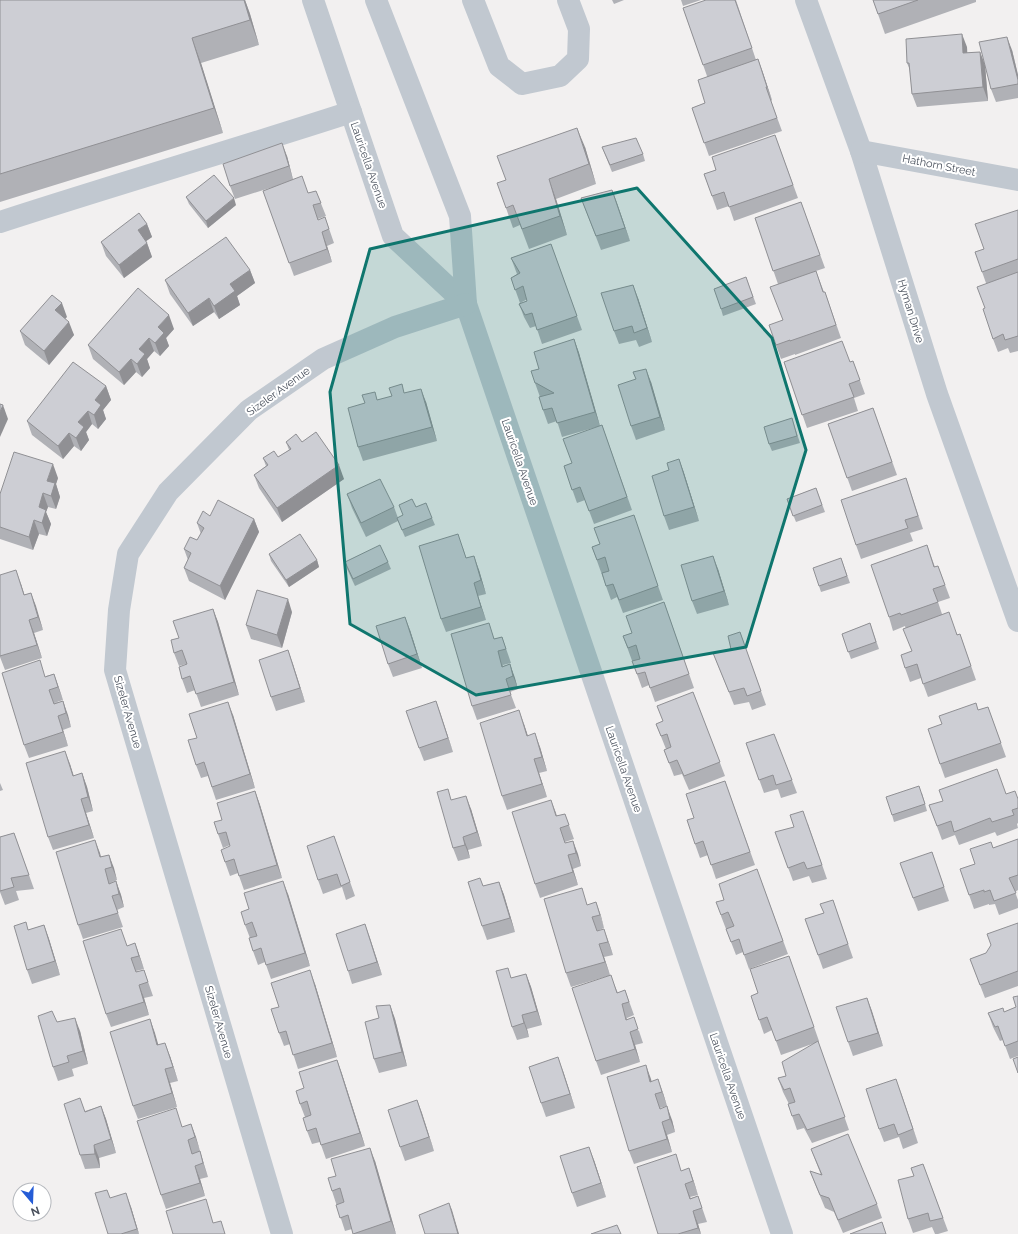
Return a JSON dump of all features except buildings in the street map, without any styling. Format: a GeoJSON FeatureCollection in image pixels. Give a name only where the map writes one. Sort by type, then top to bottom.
{"type":"FeatureCollection","features":[{"type":"Feature","properties":{"kind":"street","name":"Lauricella Avenue"},"geometry":{"type":"LineString","coordinates":[[313,0],[393,236],[466,304]]}},
{"type":"Feature","properties":{"kind":"street","name":"Lauricella Avenue"},"geometry":{"type":"LineString","coordinates":[[376,0],[460,216],[466,304],[782,1234]]}},
{"type":"Feature","properties":{"kind":"street"},"geometry":{"type":"LineString","coordinates":[[473,0],[499,66],[522,84],[560,76],[578,59],[579,29],[568,0]]}},
{"type":"Feature","properties":{"kind":"street","name":"Hyman Drive"},"geometry":{"type":"LineString","coordinates":[[806,0],[861,150],[937,394],[1018,621]]}},
{"type":"Feature","properties":{"kind":"street"},"geometry":{"type":"LineString","coordinates":[[0,222],[351,112]]}},
{"type":"Feature","properties":{"kind":"street","name":"Hathorn Street"},"geometry":{"type":"LineString","coordinates":[[861,150],[1018,180]]}},
{"type":"Feature","properties":{"kind":"street","name":"Sizeler Avenue"},"geometry":{"type":"LineString","coordinates":[[282,1234],[115,670],[119,610],[128,554],[168,492],[249,410],[323,359],[394,327],[466,304]]}},
{"type":"Feature","properties":{"kind":"highlighted area"},"geometry":{"type":"Polygon","coordinates":[[[637,188],[772,338],[806,450],[746,647],[476,695],[350,624],[330,392],[370,249],[637,188]]]}}]}
